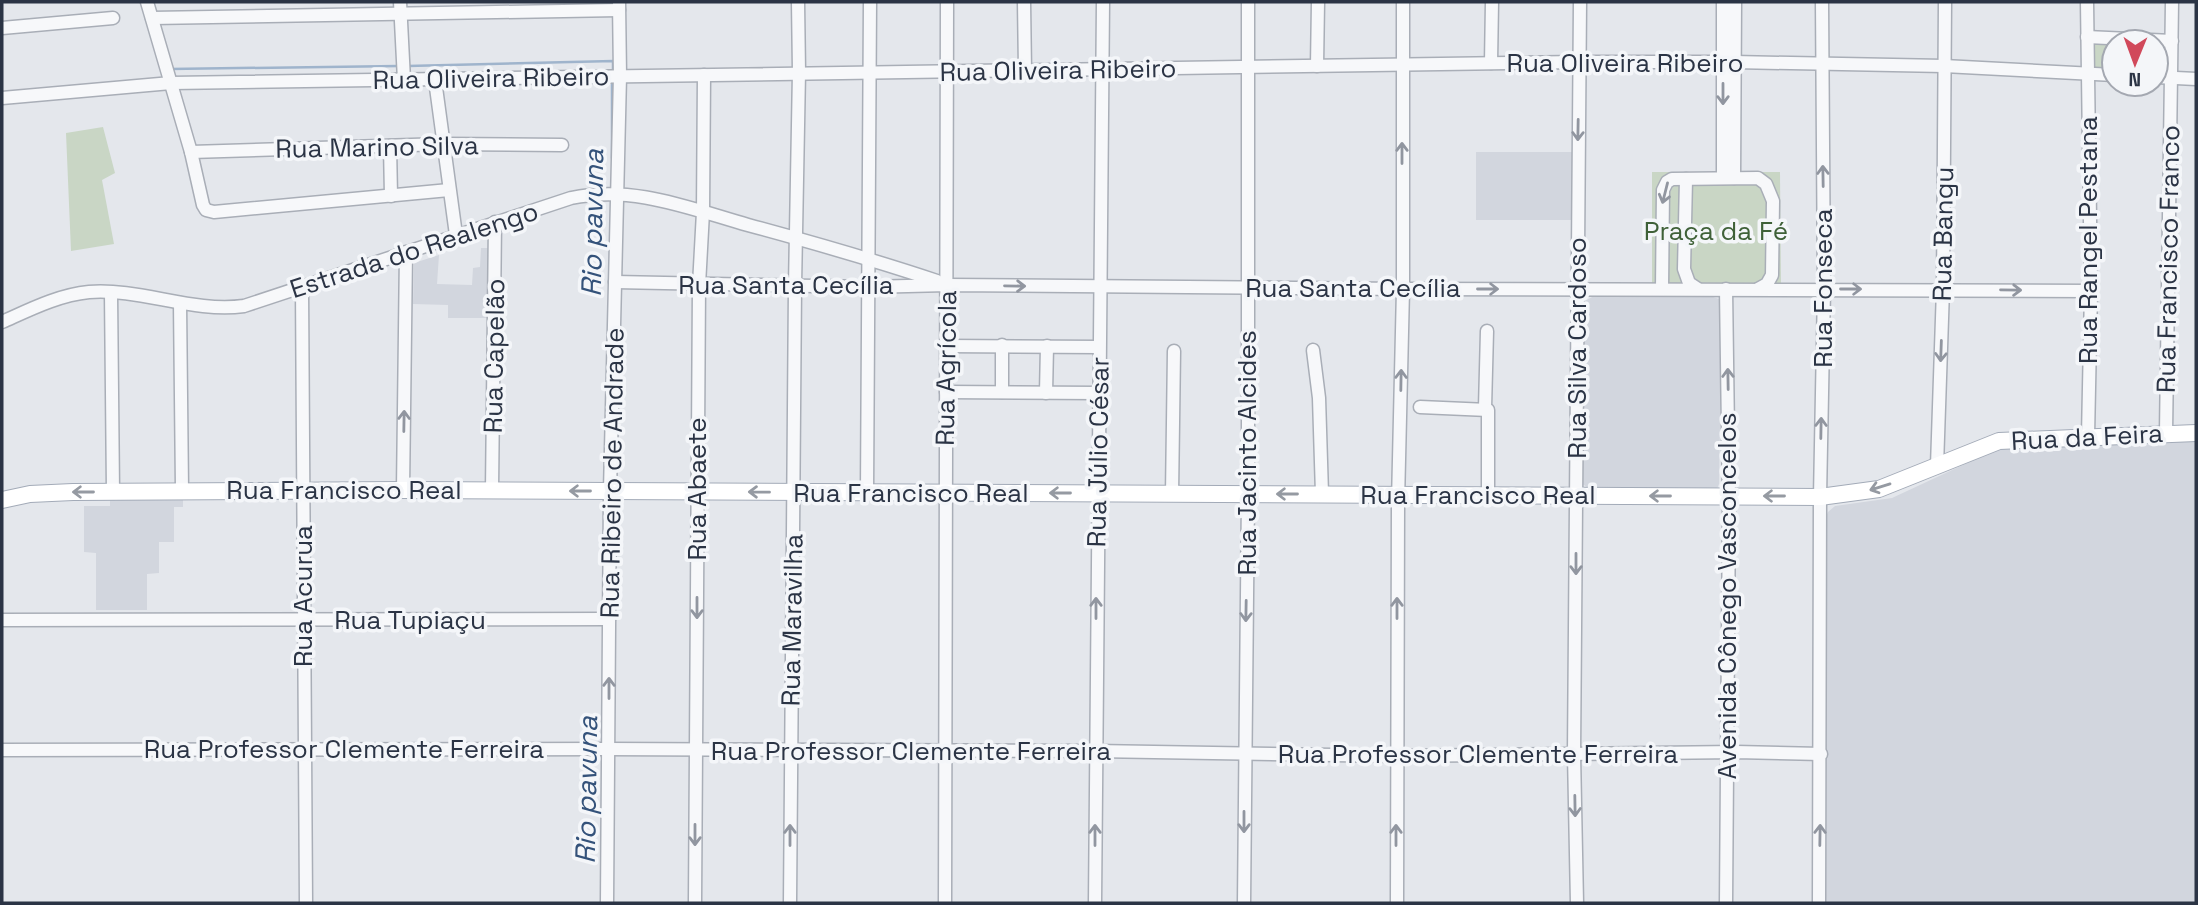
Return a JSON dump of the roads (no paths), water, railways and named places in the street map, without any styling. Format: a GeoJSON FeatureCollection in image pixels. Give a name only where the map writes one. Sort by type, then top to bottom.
{"type":"FeatureCollection","features":[{"type":"Feature","properties":{"kind":"main road","name":"Rua da Feira"},"geometry":{"type":"LineString","coordinates":[[1820,497],[1879,489],[1999,441],[2196,433]]}},
{"type":"Feature","properties":{"kind":"main road","name":"Rua Francisco Real"},"geometry":{"type":"LineString","coordinates":[[2,500],[30,494],[182,490],[1820,497]]}},
{"type":"Feature","properties":{"kind":"street"},"geometry":{"type":"LineString","coordinates":[[147,2],[191,152],[203,205],[210,211],[449,190]]}},
{"type":"Feature","properties":{"kind":"street","name":"Rua Maravilha"},"geometry":{"type":"LineString","coordinates":[[790,903],[798,2]]}},
{"type":"Feature","properties":{"kind":"street"},"geometry":{"type":"LineString","coordinates":[[867,493],[870,2]]}},
{"type":"Feature","properties":{"kind":"street","name":"Rua Agrícola"},"geometry":{"type":"LineString","coordinates":[[945,903],[947,2]]}},
{"type":"Feature","properties":{"kind":"street"},"geometry":{"type":"LineString","coordinates":[[1024,2],[1025,71]]}},
{"type":"Feature","properties":{"kind":"street","name":"Rua Júlio César"},"geometry":{"type":"LineString","coordinates":[[1095,903],[1102,2]]}},
{"type":"Feature","properties":{"kind":"street","name":"Rua Jacinto Alcides"},"geometry":{"type":"LineString","coordinates":[[1244,903],[1248,494],[1248,2]]}},
{"type":"Feature","properties":{"kind":"street"},"geometry":{"type":"LineString","coordinates":[[1317,66],[1318,2]]}},
{"type":"Feature","properties":{"kind":"street"},"geometry":{"type":"LineString","coordinates":[[1397,903],[1403,2]]}},
{"type":"Feature","properties":{"kind":"street"},"geometry":{"type":"LineString","coordinates":[[1491,63],[1492,2]]}},
{"type":"Feature","properties":{"kind":"street","name":"Rua Silva Cardoso"},"geometry":{"type":"LineString","coordinates":[[1577,903],[1574,754],[1580,2]]}},
{"type":"Feature","properties":{"kind":"street"},"geometry":{"type":"LineString","coordinates":[[1723,2],[1729,62],[1729,178]]}},
{"type":"Feature","properties":{"kind":"street"},"geometry":{"type":"LineString","coordinates":[[1729,62],[1735,2]]}},
{"type":"Feature","properties":{"kind":"street","name":"Rua Fonseca"},"geometry":{"type":"LineString","coordinates":[[1821,754],[1820,497],[1824,289],[1822,2]]}},
{"type":"Feature","properties":{"kind":"street","name":"Rua Bangu"},"geometry":{"type":"LineString","coordinates":[[1937,466],[1943,289],[1945,2]]}},
{"type":"Feature","properties":{"kind":"street","name":"Rua Rangel Pestana"},"geometry":{"type":"LineString","coordinates":[[2087,2],[2091,291],[2088,436]]}},
{"type":"Feature","properties":{"kind":"street","name":"Rua Francisco Franco"},"geometry":{"type":"LineString","coordinates":[[2166,433],[2172,2]]}},
{"type":"Feature","properties":{"kind":"street"},"geometry":{"type":"LineString","coordinates":[[152,18],[400,8],[619,6]]}},
{"type":"Feature","properties":{"kind":"street","name":"Rua Ribeiro de Andrade"},"geometry":{"type":"LineString","coordinates":[[607,903],[605,749],[620,76],[619,6]]}},
{"type":"Feature","properties":{"kind":"street"},"geometry":{"type":"LineString","coordinates":[[400,8],[404,80]]}},
{"type":"Feature","properties":{"kind":"street"},"geometry":{"type":"LineString","coordinates":[[2,28],[113,18]]}},
{"type":"Feature","properties":{"kind":"street"},"geometry":{"type":"LineString","coordinates":[[2087,37],[2172,41]]}},
{"type":"Feature","properties":{"kind":"street","name":"Rua Oliveira Ribeiro"},"geometry":{"type":"LineString","coordinates":[[2,98],[171,83],[1579,62],[1821,63],[2100,74]]}},
{"type":"Feature","properties":{"kind":"street","name":"Rua Abaete"},"geometry":{"type":"LineString","coordinates":[[695,903],[699,285],[703,212],[704,75]]}},
{"type":"Feature","properties":{"kind":"street"},"geometry":{"type":"LineString","coordinates":[[2172,77],[2196,79]]}},
{"type":"Feature","properties":{"kind":"street"},"geometry":{"type":"LineString","coordinates":[[435,80],[456,235]]}},
{"type":"Feature","properties":{"kind":"street","name":"Rua Marino Silva"},"geometry":{"type":"LineString","coordinates":[[191,152],[443,144],[562,145]]}},
{"type":"Feature","properties":{"kind":"street"},"geometry":{"type":"LineString","coordinates":[[390,146],[391,196]]}},
{"type":"Feature","properties":{"kind":"street"},"geometry":{"type":"LineString","coordinates":[[1662,289],[1663,190],[1667,182],[1672,179],[1758,178],[1766,184],[1773,201],[1772,275],[1767,284],[1758,289]]}},
{"type":"Feature","properties":{"kind":"street"},"geometry":{"type":"LineString","coordinates":[[1686,179],[1684,269],[1689,283],[1698,289]]}},
{"type":"Feature","properties":{"kind":"street","name":"Estrada do Realengo"},"geometry":{"type":"LineString","coordinates":[[2,322],[61,298],[89,292],[230,308],[244,306],[571,198],[616,192],[660,200],[796,238],[947,285]]}},
{"type":"Feature","properties":{"kind":"street","name":"Rua Capelão"},"geometry":{"type":"LineString","coordinates":[[492,490],[495,222]]}},
{"type":"Feature","properties":{"kind":"street"},"geometry":{"type":"LineString","coordinates":[[404,490],[405,252]]}},
{"type":"Feature","properties":{"kind":"street","name":"Rua Santa Cecília"},"geometry":{"type":"LineString","coordinates":[[615,282],[868,287],[947,285],[2091,291]]}},
{"type":"Feature","properties":{"kind":"street","name":"Rua Acurua"},"geometry":{"type":"LineString","coordinates":[[302,288],[306,903]]}},
{"type":"Feature","properties":{"kind":"street","name":"Avenida Cônego Vasconcelos"},"geometry":{"type":"LineString","coordinates":[[1726,903],[1729,496],[1727,289]]}},
{"type":"Feature","properties":{"kind":"street"},"geometry":{"type":"LineString","coordinates":[[111,293],[113,492]]}},
{"type":"Feature","properties":{"kind":"street"},"geometry":{"type":"LineString","coordinates":[[180,303],[182,490]]}},
{"type":"Feature","properties":{"kind":"street"},"geometry":{"type":"LineString","coordinates":[[1487,331],[1485,408],[1489,413],[1488,495]]}},
{"type":"Feature","properties":{"kind":"street"},"geometry":{"type":"LineString","coordinates":[[1002,345],[1002,392]]}},
{"type":"Feature","properties":{"kind":"street"},"geometry":{"type":"LineString","coordinates":[[946,346],[1099,347]]}},
{"type":"Feature","properties":{"kind":"street"},"geometry":{"type":"LineString","coordinates":[[1046,393],[1047,346]]}},
{"type":"Feature","properties":{"kind":"street"},"geometry":{"type":"LineString","coordinates":[[1172,494],[1174,351]]}},
{"type":"Feature","properties":{"kind":"street"},"geometry":{"type":"LineString","coordinates":[[1313,351],[1319,398],[1322,495]]}},
{"type":"Feature","properties":{"kind":"street"},"geometry":{"type":"LineString","coordinates":[[946,391],[1098,393]]}},
{"type":"Feature","properties":{"kind":"street"},"geometry":{"type":"LineString","coordinates":[[1420,407],[1485,408]]}},
{"type":"Feature","properties":{"kind":"street","name":"Rua Tupiaçu"},"geometry":{"type":"LineString","coordinates":[[2,620],[607,619]]}},
{"type":"Feature","properties":{"kind":"street","name":"Rua Professor Clemente Ferreira"},"geometry":{"type":"LineString","coordinates":[[2,750],[605,749],[1396,755],[1821,754]]}},
{"type":"Feature","properties":{"kind":"street"},"geometry":{"type":"LineString","coordinates":[[1819,903],[1821,754]]}},
{"type":"Feature","properties":{"kind":"waterway","name":"Rio pavuna"},"geometry":{"type":"LineString","coordinates":[[408,66],[613,61],[613,70]]}},
{"type":"Feature","properties":{"kind":"waterway","name":"Rio pavuna"},"geometry":{"type":"LineString","coordinates":[[170,69],[398,66]]}},
{"type":"Feature","properties":{"kind":"waterway","name":"Rio pavuna"},"geometry":{"type":"LineString","coordinates":[[612,81],[612,158]]}},
{"type":"Feature","properties":{"kind":"park label","name":"Praça da Fé"},"geometry":{"type":"Point","coordinates":[1716,231]}}]}
